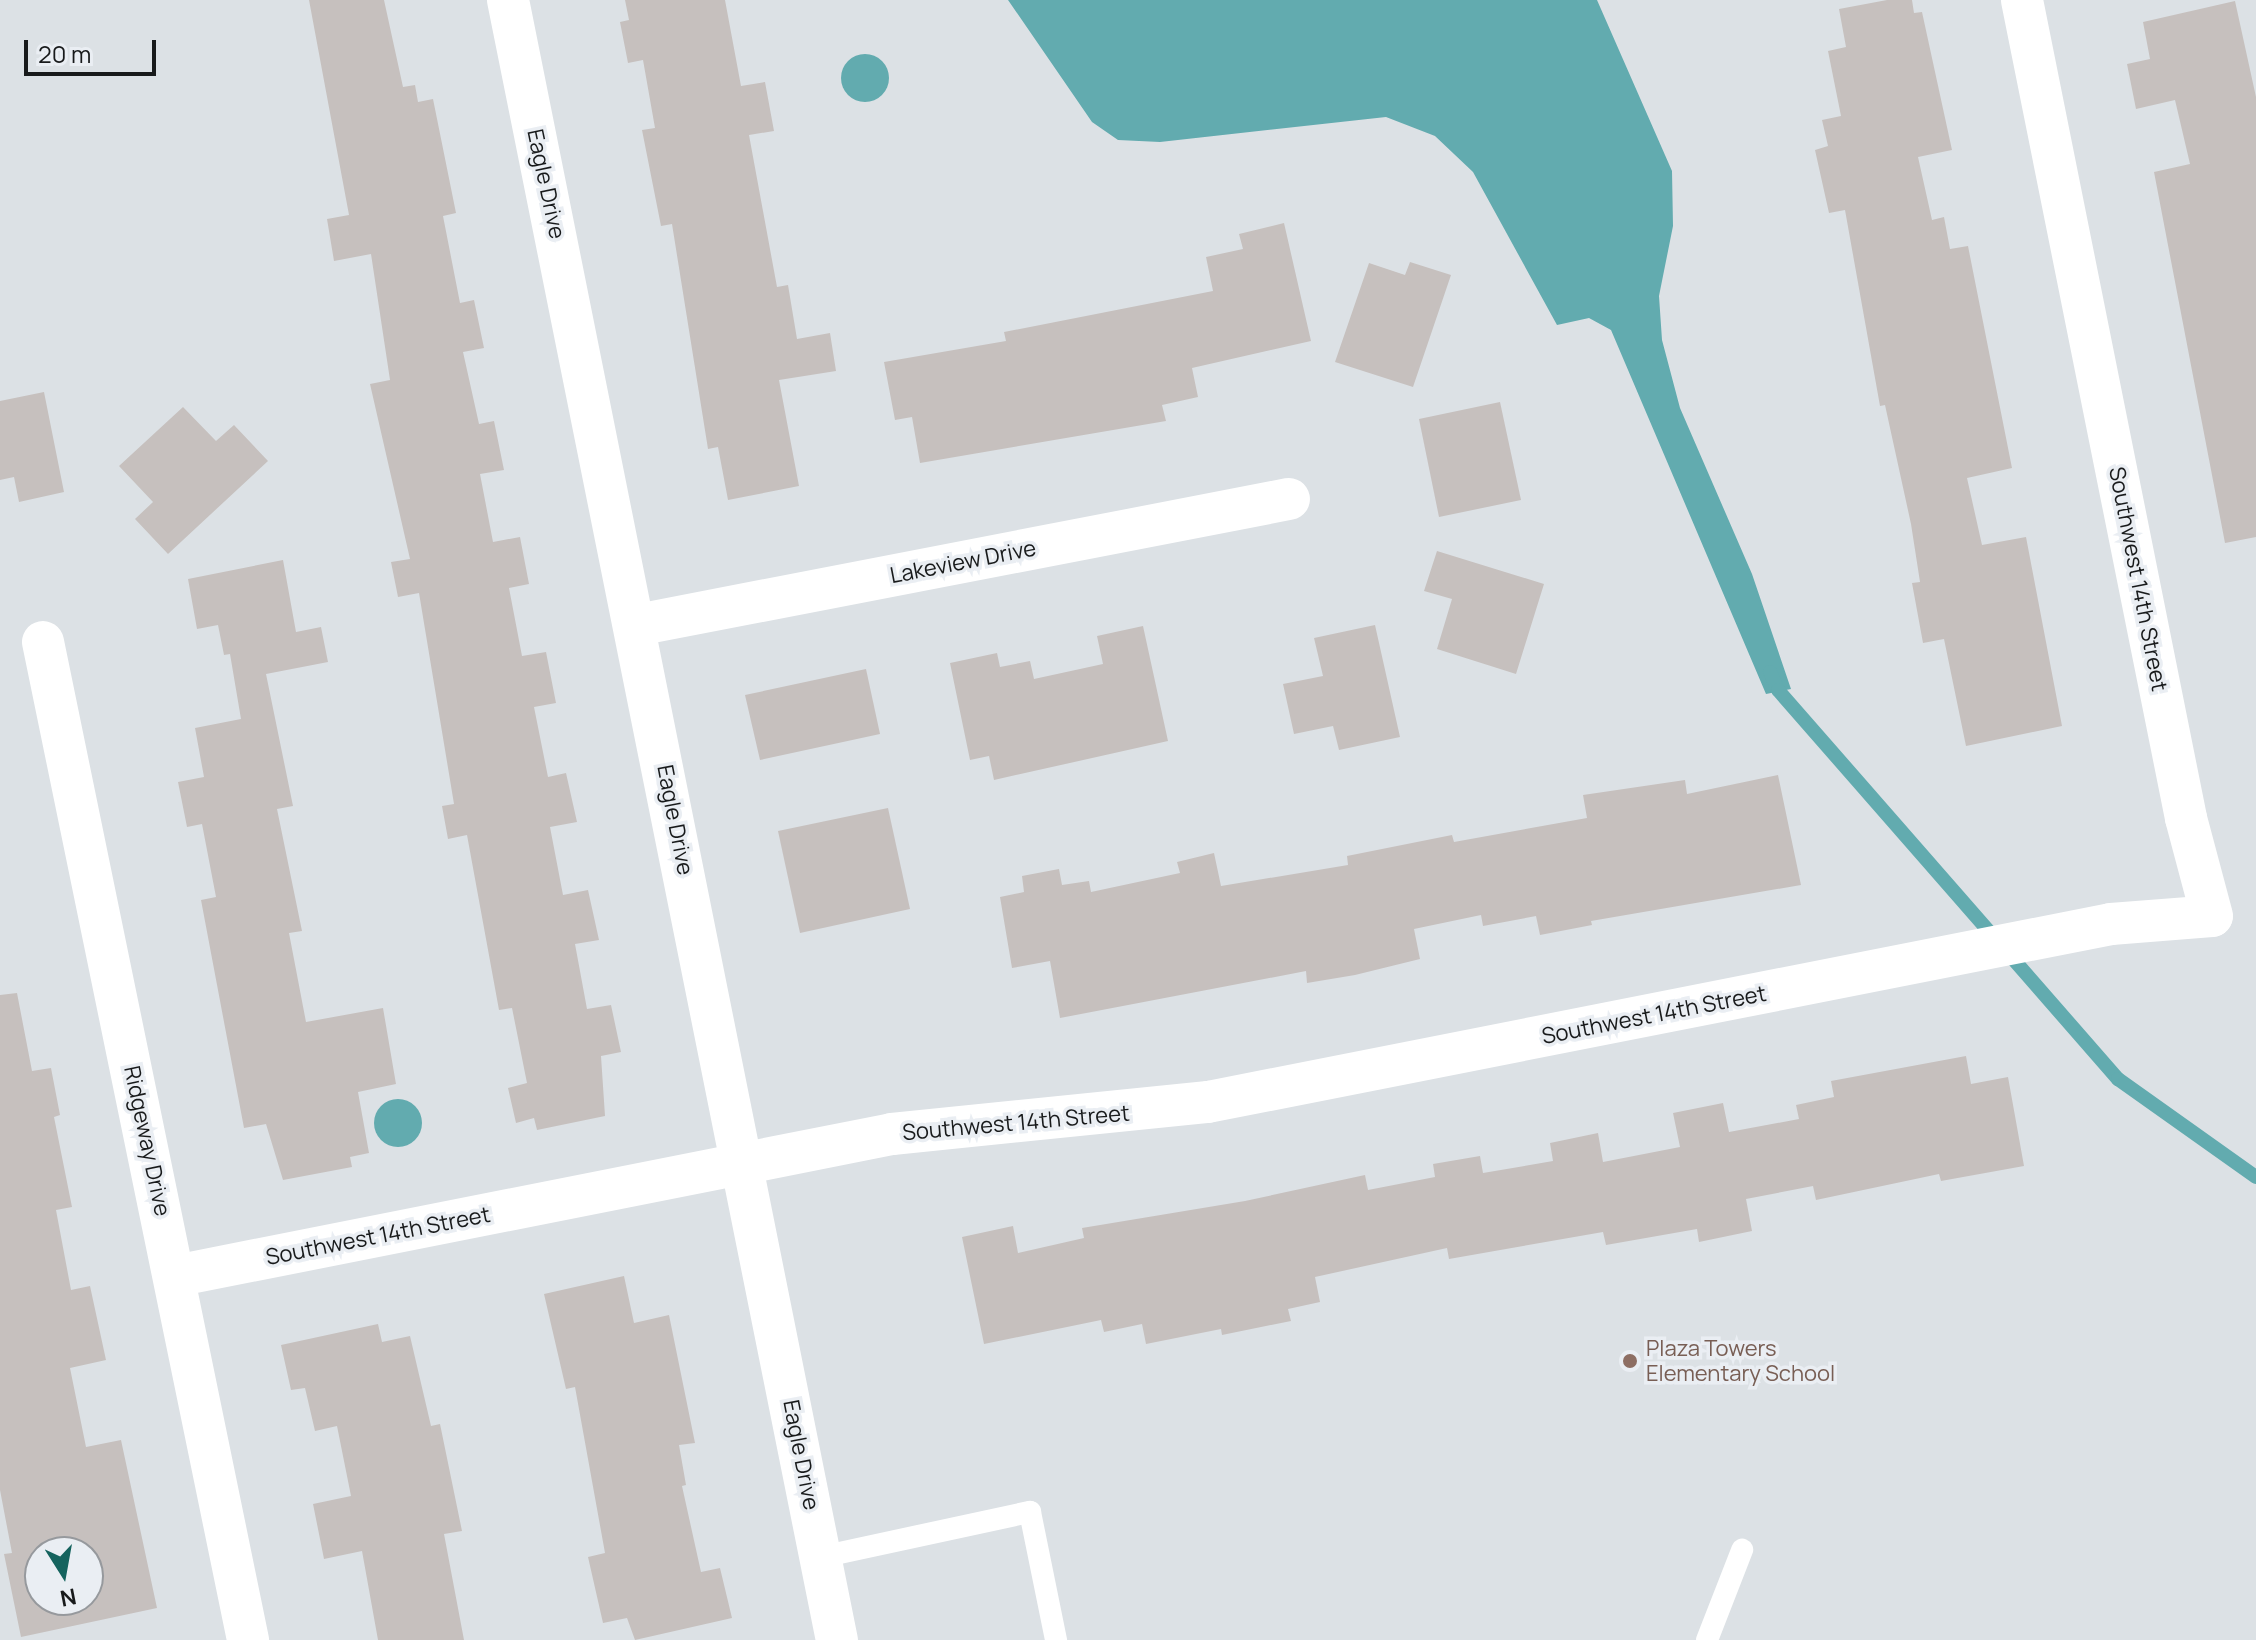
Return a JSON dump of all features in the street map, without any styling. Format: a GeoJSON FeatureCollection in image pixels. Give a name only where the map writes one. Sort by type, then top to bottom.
{"type":"FeatureCollection","features":[{"type":"Feature","properties":{"kind":"street","name":"Eagle Drive"},"geometry":{"type":"LineString","coordinates":[[508,0],[637,625],[837,1640]]}},
{"type":"Feature","properties":{"kind":"street","name":"Southwest 14th Street"},"geometry":{"type":"LineString","coordinates":[[175,1276],[975,1122],[1208,1102],[2111,924],[2212,916],[2186,818],[2022,0]]}},
{"type":"Feature","properties":{"kind":"street","name":"Lakeview Drive"},"geometry":{"type":"LineString","coordinates":[[637,625],[1289,499]]}},
{"type":"Feature","properties":{"kind":"street","name":"Ridgeway Drive"},"geometry":{"type":"LineString","coordinates":[[43,642],[248,1640]]}},
{"type":"Feature","properties":{"kind":"lane"},"geometry":{"type":"LineString","coordinates":[[821,1557],[1030,1512],[1056,1640]]}},
{"type":"Feature","properties":{"kind":"lane"},"geometry":{"type":"LineString","coordinates":[[1707,1640],[1742,1550]]}},
{"type":"Feature","properties":{"kind":"water"},"geometry":{"type":"Polygon","coordinates":[[[1008,0],[1597,0],[1672,171],[1673,226],[1659,296],[1662,340],[1680,408],[1752,574],[1791,689],[1766,694],[1611,330],[1589,318],[1557,325],[1473,172],[1435,136],[1386,117],[1160,142],[1118,140],[1092,122],[1008,0]]]}},
{"type":"Feature","properties":{"kind":"water"},"geometry":{"type":"Polygon","coordinates":[[[865,54],[882,61],[889,78],[882,95],[865,102],[848,95],[841,78],[848,61],[865,54]]]}},
{"type":"Feature","properties":{"kind":"water"},"geometry":{"type":"Polygon","coordinates":[[[398,1099],[407,1100],[415,1106],[421,1114],[421,1132],[415,1140],[407,1146],[398,1147],[389,1146],[381,1140],[375,1132],[374,1123],[375,1114],[381,1106],[389,1100],[398,1099]]]}},
{"type":"Feature","properties":{"kind":"building"},"geometry":{"type":"Polygon","coordinates":[[[309,0],[384,0],[403,87],[415,85],[418,102],[433,99],[456,213],[443,216],[460,303],[474,300],[484,348],[463,352],[479,424],[494,421],[504,470],[480,474],[493,542],[520,537],[529,584],[509,588],[522,656],[546,652],[556,703],[534,707],[548,777],[566,773],[577,822],[550,827],[563,895],[588,890],[599,940],[575,944],[587,1009],[611,1005],[621,1052],[601,1056],[605,1116],[537,1130],[534,1118],[516,1123],[508,1088],[527,1083],[512,1008],[499,1010],[467,835],[448,839],[442,806],[454,804],[419,593],[398,597],[391,562],[410,559],[370,384],[390,380],[371,254],[334,261],[327,219],[349,215],[309,0]]]}},
{"type":"Feature","properties":{"kind":"building"},"geometry":{"type":"Polygon","coordinates":[[[625,0],[725,0],[741,86],[765,82],[774,131],[749,135],[777,287],[788,285],[797,339],[830,333],[836,371],[779,380],[799,486],[728,500],[718,447],[708,449],[672,224],[661,226],[642,130],[655,128],[643,60],[628,63],[620,22],[629,20],[625,0]]]}},
{"type":"Feature","properties":{"kind":"building"},"geometry":{"type":"Polygon","coordinates":[[[1887,0],[1912,0],[1914,13],[1922,12],[1952,150],[1918,157],[1932,220],[1944,217],[1950,249],[1968,246],[2012,468],[1967,478],[1982,545],[2026,537],[2062,726],[1966,746],[1944,639],[1923,643],[1912,583],[1920,582],[1911,524],[1885,405],[1880,406],[1845,210],[1829,213],[1815,150],[1828,146],[1822,120],[1841,116],[1828,51],[1846,47],[1839,9],[1887,0]]]}},
{"type":"Feature","properties":{"kind":"building"},"geometry":{"type":"Polygon","coordinates":[[[2235,1],[2256,97],[2256,537],[2225,543],[2154,172],[2190,164],[2175,100],[2136,109],[2127,64],[2150,59],[2143,22],[2235,1]]]}},
{"type":"Feature","properties":{"kind":"building"},"geometry":{"type":"Polygon","coordinates":[[[1284,223],[1311,341],[1192,368],[1198,397],[1162,405],[1166,421],[920,463],[912,417],[895,420],[884,362],[1006,341],[1004,332],[1213,291],[1206,257],[1243,249],[1239,234],[1284,223]]]}},
{"type":"Feature","properties":{"kind":"building"},"geometry":{"type":"Polygon","coordinates":[[[1410,262],[1451,275],[1413,387],[1335,362],[1369,263],[1405,275],[1410,262]]]}},
{"type":"Feature","properties":{"kind":"building"},"geometry":{"type":"Polygon","coordinates":[[[44,392],[64,492],[19,502],[14,477],[0,480],[0,401],[44,392]]]}},
{"type":"Feature","properties":{"kind":"building"},"geometry":{"type":"Polygon","coordinates":[[[1500,402],[1521,500],[1439,517],[1419,419],[1500,402]]]}},
{"type":"Feature","properties":{"kind":"building"},"geometry":{"type":"Polygon","coordinates":[[[183,407],[216,441],[234,425],[268,461],[168,554],[135,519],[153,502],[119,466],[183,407]]]}},
{"type":"Feature","properties":{"kind":"building"},"geometry":{"type":"Polygon","coordinates":[[[1437,551],[1544,584],[1516,674],[1437,649],[1452,599],[1424,591],[1437,551]]]}},
{"type":"Feature","properties":{"kind":"building"},"geometry":{"type":"Polygon","coordinates":[[[283,560],[296,632],[321,627],[328,662],[266,674],[293,806],[277,809],[302,931],[289,933],[306,1022],[383,1008],[396,1084],[358,1092],[369,1153],[350,1157],[352,1167],[283,1180],[266,1124],[244,1128],[201,900],[216,897],[202,824],[187,827],[178,782],[204,777],[195,728],[241,719],[230,654],[224,655],[218,625],[197,629],[188,579],[283,560]]]}},
{"type":"Feature","properties":{"kind":"building"},"geometry":{"type":"Polygon","coordinates":[[[1375,625],[1400,737],[1339,750],[1333,726],[1294,734],[1283,684],[1323,676],[1314,638],[1375,625]]]}},
{"type":"Feature","properties":{"kind":"building"},"geometry":{"type":"Polygon","coordinates":[[[1143,626],[1168,741],[994,780],[989,756],[970,760],[950,663],[997,653],[1000,667],[1030,661],[1034,679],[1103,664],[1097,636],[1143,626]]]}},
{"type":"Feature","properties":{"kind":"building"},"geometry":{"type":"Polygon","coordinates":[[[866,669],[880,734],[760,760],[745,695],[866,669]]]}},
{"type":"Feature","properties":{"kind":"building"},"geometry":{"type":"Polygon","coordinates":[[[1778,775],[1801,885],[1591,921],[1592,925],[1540,935],[1536,916],[1483,926],[1481,915],[1414,929],[1420,959],[1355,975],[1307,983],[1306,971],[1060,1018],[1050,961],[1012,968],[1000,897],[1024,892],[1022,876],[1059,869],[1062,885],[1089,881],[1091,892],[1180,873],[1177,862],[1214,853],[1221,886],[1348,865],[1347,856],[1452,835],[1454,842],[1587,818],[1583,795],[1685,780],[1687,794],[1778,775]]]}},
{"type":"Feature","properties":{"kind":"building"},"geometry":{"type":"Polygon","coordinates":[[[888,808],[910,909],[800,933],[778,831],[888,808]]]}},
{"type":"Feature","properties":{"kind":"building"},"geometry":{"type":"Polygon","coordinates":[[[17,993],[32,1071],[51,1068],[60,1115],[54,1117],[72,1207],[56,1210],[71,1290],[90,1286],[106,1360],[70,1368],[86,1447],[121,1440],[157,1608],[21,1637],[4,1554],[12,1553],[0,1490],[0,995],[17,993]]]}},
{"type":"Feature","properties":{"kind":"building"},"geometry":{"type":"Polygon","coordinates":[[[1966,1056],[1971,1084],[2008,1077],[2024,1166],[1941,1181],[1939,1174],[1816,1200],[1813,1186],[1746,1199],[1752,1231],[1699,1242],[1697,1229],[1606,1245],[1603,1232],[1449,1259],[1447,1248],[1315,1277],[1320,1302],[1288,1309],[1291,1321],[1222,1335],[1221,1329],[1146,1344],[1142,1324],[1104,1332],[1101,1320],[984,1344],[962,1237],[1013,1226],[1018,1253],[1084,1238],[1082,1228],[1245,1201],[1365,1175],[1368,1190],[1435,1177],[1433,1164],[1480,1156],[1483,1173],[1553,1161],[1550,1143],[1598,1133],[1603,1162],[1680,1147],[1673,1113],[1723,1103],[1729,1132],[1799,1119],[1796,1105],[1834,1097],[1831,1081],[1966,1056]]]}},
{"type":"Feature","properties":{"kind":"building"},"geometry":{"type":"Polygon","coordinates":[[[624,1276],[634,1323],[669,1315],[695,1443],[679,1445],[686,1485],[682,1486],[701,1572],[720,1568],[732,1618],[635,1640],[627,1618],[603,1623],[588,1557],[605,1553],[575,1387],[566,1389],[544,1294],[624,1276]]]}},
{"type":"Feature","properties":{"kind":"building"},"geometry":{"type":"Polygon","coordinates":[[[378,1324],[382,1342],[410,1336],[431,1426],[440,1424],[462,1531],[444,1534],[464,1640],[378,1640],[362,1551],[324,1559],[313,1504],[351,1496],[337,1426],[315,1431],[305,1388],[291,1390],[281,1345],[378,1324]]]}},
{"type":"Feature","properties":{"kind":"waterway"},"geometry":{"type":"LineString","coordinates":[[1770,672],[1778,690],[2118,1079],[2256,1177]]}},
{"type":"Feature","properties":{"kind":"place","name":"Plaza Towers Elementary School"},"geometry":{"type":"Point","coordinates":[1630,1361]}}]}
